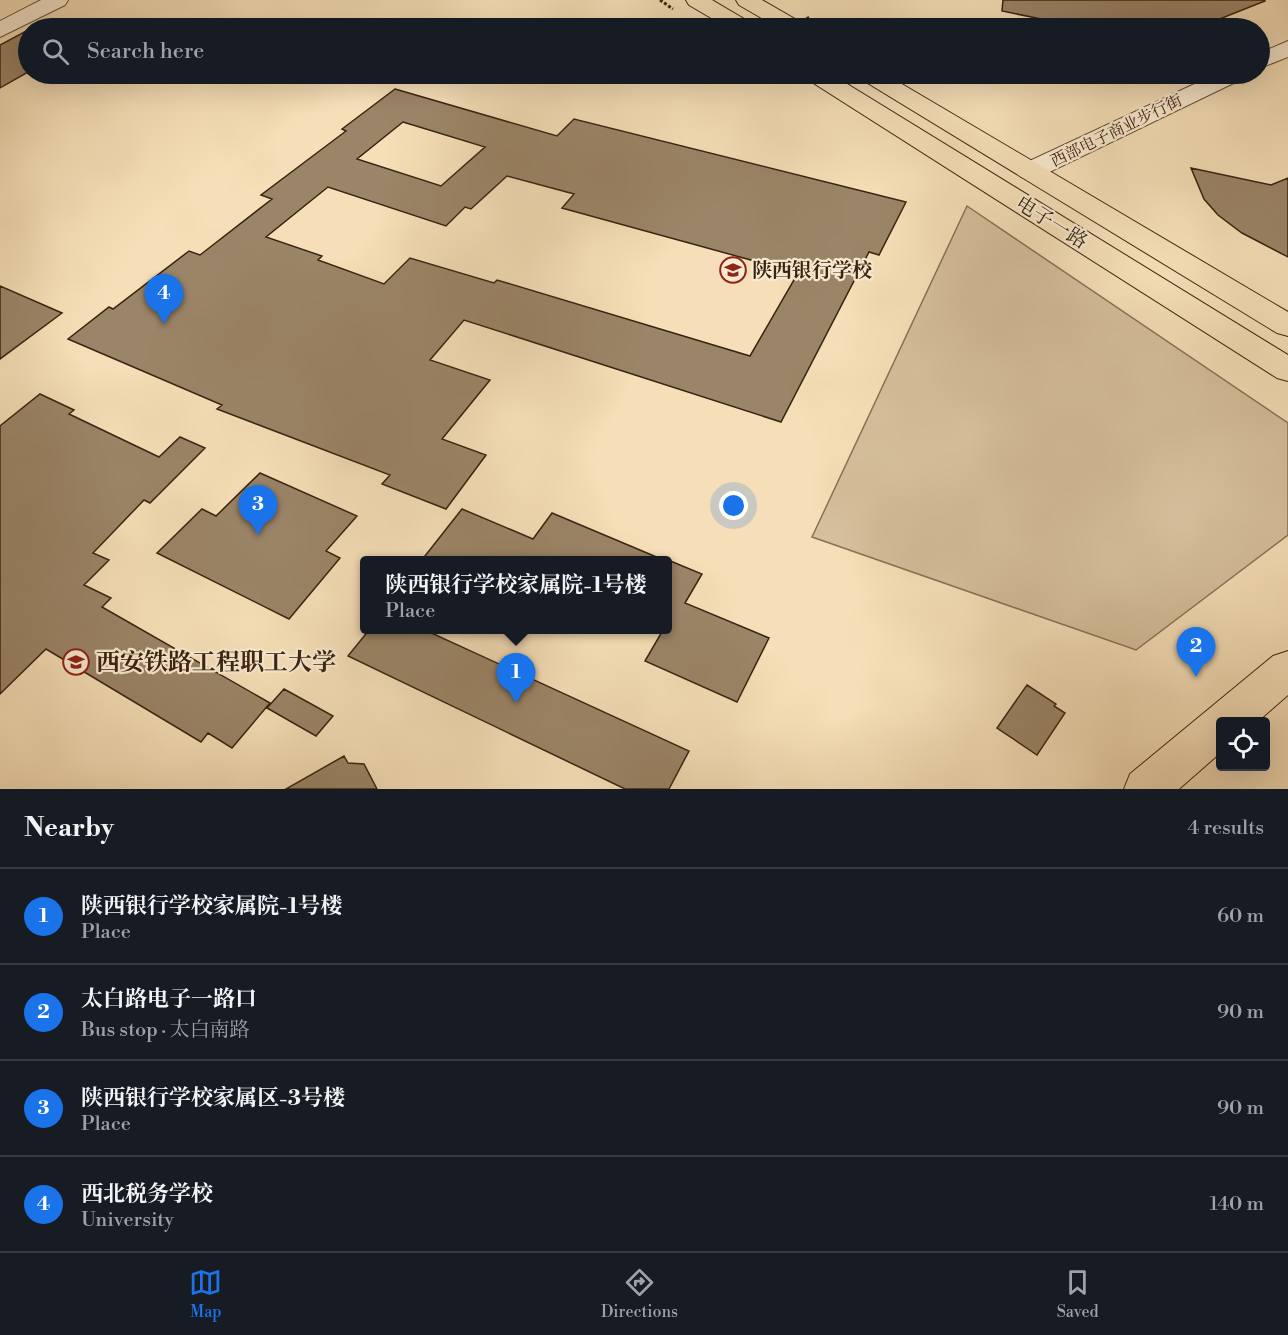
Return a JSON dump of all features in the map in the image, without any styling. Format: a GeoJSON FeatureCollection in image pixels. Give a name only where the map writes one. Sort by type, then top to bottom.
{"type":"FeatureCollection","features":[{"type":"Feature","properties":{"kind":"main road"},"geometry":{"type":"LineString","coordinates":[[697,0],[727,18]]}},
{"type":"Feature","properties":{"kind":"main road"},"geometry":{"type":"LineString","coordinates":[[747,0],[791,18]]}},
{"type":"Feature","properties":{"kind":"main road","name":"电子一路"},"geometry":{"type":"LineString","coordinates":[[831,84],[1288,370]]}},
{"type":"Feature","properties":{"kind":"main road","name":"电子一路"},"geometry":{"type":"LineString","coordinates":[[885,84],[1288,326]]}},
{"type":"Feature","properties":{"kind":"main road"},"geometry":{"type":"LineString","coordinates":[[1232,717],[1288,669]]}},
{"type":"Feature","properties":{"kind":"main road"},"geometry":{"type":"LineString","coordinates":[[1146,789],[1216,730]]}},
{"type":"Feature","properties":{"kind":"street"},"geometry":{"type":"LineString","coordinates":[[23,18],[57,0]]}},
{"type":"Feature","properties":{"kind":"street"},"geometry":{"type":"LineString","coordinates":[[0,30],[18,21]]}},
{"type":"Feature","properties":{"kind":"street"},"geometry":{"type":"LineString","coordinates":[[1270,56],[1288,48]]}},
{"type":"Feature","properties":{"kind":"street","name":"西部电子商业步行街"},"geometry":{"type":"LineString","coordinates":[[1030,171],[1213,84]]}},
{"type":"Feature","properties":{"kind":"path"},"geometry":{"type":"LineString","coordinates":[[660,0],[673,9]]}},
{"type":"Feature","properties":{"kind":"shaded area"},"geometry":{"type":"Polygon","coordinates":[[[967,206],[1288,423],[1288,535],[1136,650],[812,537],[967,206]]]}},
{"type":"Feature","properties":{"kind":"building"},"geometry":{"type":"Polygon","coordinates":[[[1003,0],[1265,0],[1222,18],[1036,18],[1002,11],[1003,0]]]}},
{"type":"Feature","properties":{"kind":"building"},"geometry":{"type":"Polygon","coordinates":[[[18,35],[18,78],[0,88],[0,45],[18,35]]]}},
{"type":"Feature","properties":{"kind":"building"},"geometry":{"type":"Polygon","coordinates":[[[395,89],[557,136],[574,119],[906,202],[879,255],[869,252],[781,422],[464,320],[430,360],[490,380],[442,439],[486,455],[446,509],[382,484],[390,475],[217,409],[222,405],[68,339],[109,307],[113,309],[189,251],[200,255],[272,199],[261,195],[346,131],[342,129],[395,89]],[[403,122],[357,159],[441,186],[485,147],[403,122]],[[507,176],[471,209],[465,207],[446,226],[328,187],[266,237],[322,256],[318,260],[384,284],[410,258],[494,283],[497,280],[750,356],[798,273],[562,208],[574,194],[507,176]]]}},
{"type":"Feature","properties":{"kind":"building"},"geometry":{"type":"Polygon","coordinates":[[[1191,168],[1271,185],[1288,178],[1288,257],[1242,233],[1218,215],[1204,199],[1191,168]]]}},
{"type":"Feature","properties":{"kind":"building"},"geometry":{"type":"Polygon","coordinates":[[[0,286],[62,313],[0,359],[0,286]]]}},
{"type":"Feature","properties":{"kind":"building"},"geometry":{"type":"Polygon","coordinates":[[[40,394],[74,410],[69,414],[159,457],[180,437],[205,448],[150,503],[144,500],[93,553],[109,560],[84,585],[111,598],[102,607],[270,703],[232,748],[208,733],[201,742],[46,649],[0,694],[0,426],[40,394]]]}},
{"type":"Feature","properties":{"kind":"building"},"geometry":{"type":"Polygon","coordinates":[[[260,473],[357,516],[326,551],[340,558],[289,619],[157,553],[202,509],[216,516],[260,473]]]}},
{"type":"Feature","properties":{"kind":"building"},"geometry":{"type":"Polygon","coordinates":[[[462,509],[533,539],[552,513],[654,556],[425,556],[462,509]]]}},
{"type":"Feature","properties":{"kind":"building"},"geometry":{"type":"Polygon","coordinates":[[[672,562],[702,574],[685,603],[769,638],[737,702],[645,661],[661,634],[672,634],[672,562]]]}},
{"type":"Feature","properties":{"kind":"building"},"geometry":{"type":"Polygon","coordinates":[[[366,634],[434,634],[689,751],[669,789],[625,789],[348,656],[366,634]]]}},
{"type":"Feature","properties":{"kind":"building"},"geometry":{"type":"Polygon","coordinates":[[[1027,685],[1056,704],[1054,706],[1065,713],[1037,755],[997,728],[1027,685]]]}},
{"type":"Feature","properties":{"kind":"building"},"geometry":{"type":"Polygon","coordinates":[[[284,689],[333,716],[316,736],[267,708],[284,689]]]}},
{"type":"Feature","properties":{"kind":"building"},"geometry":{"type":"Polygon","coordinates":[[[344,756],[348,763],[364,764],[377,789],[286,789],[344,756]]]}},
{"type":"Feature","properties":{"kind":"place","name":"陕西银行学校"},"geometry":{"type":"Point","coordinates":[733,270]}},
{"type":"Feature","properties":{"kind":"place","name":"西北税务学校"},"geometry":{"type":"Point","coordinates":[164,324]}},
{"type":"Feature","properties":{"kind":"place","name":"陕西银行学校家属区-3号楼"},"geometry":{"type":"Point","coordinates":[258,535]}},
{"type":"Feature","properties":{"kind":"place","name":"西安铁路工程职工大学"},"geometry":{"type":"Point","coordinates":[76,662]}},
{"type":"Feature","properties":{"kind":"place","name":"太白路电子一路口"},"geometry":{"type":"Point","coordinates":[1196,677]}},
{"type":"Feature","properties":{"kind":"place","name":"陕西银行学校家属院-1号楼"},"geometry":{"type":"Point","coordinates":[516,703]}}]}
